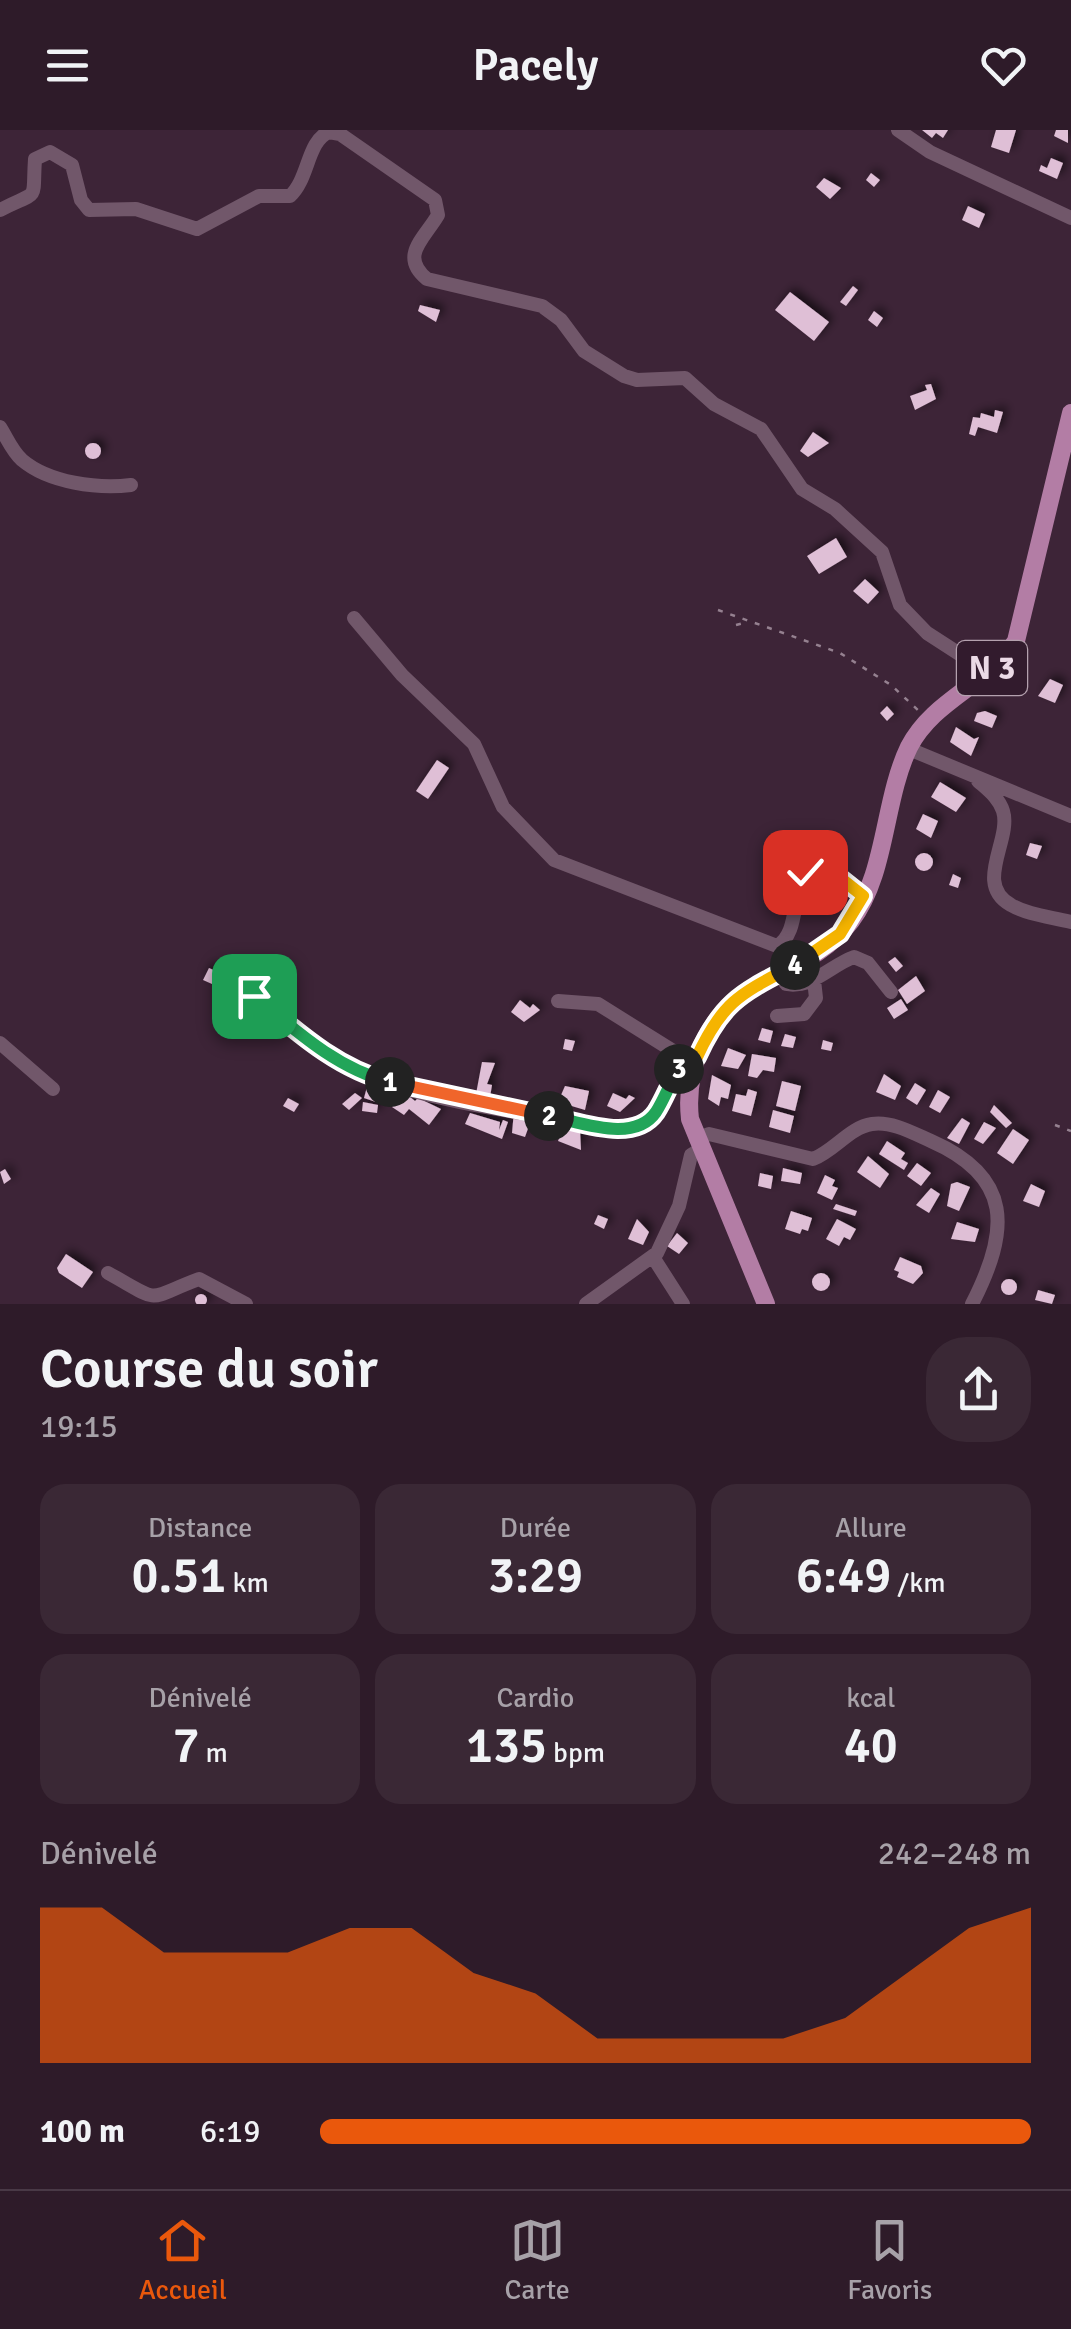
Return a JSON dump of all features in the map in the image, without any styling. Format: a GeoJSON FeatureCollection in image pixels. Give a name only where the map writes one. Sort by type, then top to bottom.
{"type":"FeatureCollection","features":[{"type":"Feature","properties":{"kind":"main road","name":"N 3"},"geometry":{"type":"LineString","coordinates":[[766,1304],[698,1144],[688,1090],[691,1058],[730,1001],[824,948],[853,918],[909,749],[928,718],[1004,660],[1026,615],[1071,414]]}},
{"type":"Feature","properties":{"kind":"street"},"geometry":{"type":"LineString","coordinates":[[898,130],[930,152],[1071,218]]}},
{"type":"Feature","properties":{"kind":"street"},"geometry":{"type":"LineString","coordinates":[[0,210],[32,195],[37,187],[35,159],[50,152],[72,166],[81,200],[89,210],[136,209],[187,229],[204,228],[259,196],[284,198],[295,193],[318,139],[330,132],[340,134],[435,200],[438,215],[412,254],[419,273],[427,279],[542,306],[561,320],[584,351],[609,368],[636,380],[685,378],[728,413],[762,428],[802,489],[836,509],[882,552],[900,605],[927,633],[961,655],[982,676]]}},
{"type":"Feature","properties":{"kind":"street"},"geometry":{"type":"LineString","coordinates":[[0,427],[15,453],[38,470],[92,486],[131,485]]}},
{"type":"Feature","properties":{"kind":"street"},"geometry":{"type":"LineString","coordinates":[[354,618],[402,675],[474,744],[503,807],[554,860],[769,945],[786,940],[798,887],[812,865],[824,865],[863,896]]}},
{"type":"Feature","properties":{"kind":"street"},"geometry":{"type":"LineString","coordinates":[[909,749],[978,781],[1071,816]]}},
{"type":"Feature","properties":{"kind":"street"},"geometry":{"type":"LineString","coordinates":[[978,781],[997,799],[1004,814],[994,868],[1000,894],[1012,906],[1071,922]]}},
{"type":"Feature","properties":{"kind":"street"},"geometry":{"type":"LineString","coordinates":[[780,974],[786,984],[793,986],[814,980],[854,956],[868,963],[891,992]]}},
{"type":"Feature","properties":{"kind":"street"},"geometry":{"type":"LineString","coordinates":[[776,1016],[804,1014],[816,998],[814,980]]}},
{"type":"Feature","properties":{"kind":"street"},"geometry":{"type":"LineString","coordinates":[[254,996],[306,1039],[363,1076],[452,1098],[621,1129],[640,1127],[655,1113],[691,1058],[598,1004],[558,1001]]}},
{"type":"Feature","properties":{"kind":"street"},"geometry":{"type":"LineString","coordinates":[[0,1043],[53,1089]]}},
{"type":"Feature","properties":{"kind":"street"},"geometry":{"type":"LineString","coordinates":[[586,1304],[593,1295],[654,1258],[679,1206],[691,1155],[710,1134],[813,1159],[866,1124],[887,1124],[970,1162],[996,1196],[995,1241],[972,1304]]}},
{"type":"Feature","properties":{"kind":"street"},"geometry":{"type":"LineString","coordinates":[[654,1258],[683,1304]]}},
{"type":"Feature","properties":{"kind":"street"},"geometry":{"type":"LineString","coordinates":[[108,1272],[149,1302],[160,1301],[199,1279],[246,1304]]}},
{"type":"Feature","properties":{"kind":"path"},"geometry":{"type":"LineString","coordinates":[[718,610],[840,653],[890,685],[928,718]]}},
{"type":"Feature","properties":{"kind":"path"},"geometry":{"type":"LineString","coordinates":[[736,626],[750,622]]}},
{"type":"Feature","properties":{"kind":"path"},"geometry":{"type":"LineString","coordinates":[[1055,1125],[1071,1131]]}},
{"type":"Feature","properties":{"kind":"building"},"geometry":{"type":"Polygon","coordinates":[[[922,130],[948,130],[943,138],[936,133],[932,138],[922,130]]]}},
{"type":"Feature","properties":{"kind":"building"},"geometry":{"type":"Polygon","coordinates":[[[996,130],[1016,130],[1009,153],[991,147],[996,130]]]}},
{"type":"Feature","properties":{"kind":"building"},"geometry":{"type":"Polygon","coordinates":[[[1056,130],[1068,130],[1068,143],[1054,136],[1056,130]]]}},
{"type":"Feature","properties":{"kind":"building"},"geometry":{"type":"Polygon","coordinates":[[[1051,158],[1063,163],[1057,179],[1039,171],[1041,165],[1047,168],[1051,158]]]}},
{"type":"Feature","properties":{"kind":"building"},"geometry":{"type":"Polygon","coordinates":[[[871,173],[880,180],[874,187],[866,180],[871,173]]]}},
{"type":"Feature","properties":{"kind":"building"},"geometry":{"type":"Polygon","coordinates":[[[824,178],[841,188],[830,199],[816,187],[824,178]]]}},
{"type":"Feature","properties":{"kind":"building"},"geometry":{"type":"Polygon","coordinates":[[[968,206],[985,214],[979,228],[962,220],[968,206]]]}},
{"type":"Feature","properties":{"kind":"building"},"geometry":{"type":"Polygon","coordinates":[[[853,286],[858,290],[846,306],[840,302],[853,286]]]}},
{"type":"Feature","properties":{"kind":"building"},"geometry":{"type":"Polygon","coordinates":[[[790,292],[829,322],[814,341],[775,310],[790,292]]]}},
{"type":"Feature","properties":{"kind":"building"},"geometry":{"type":"Polygon","coordinates":[[[420,305],[440,310],[436,322],[418,311],[420,305]]]}},
{"type":"Feature","properties":{"kind":"building"},"geometry":{"type":"Polygon","coordinates":[[[874,311],[883,318],[877,327],[868,320],[874,311]]]}},
{"type":"Feature","properties":{"kind":"building"},"geometry":{"type":"Polygon","coordinates":[[[931,384],[936,399],[915,410],[910,396],[927,390],[925,385],[931,384]]]}},
{"type":"Feature","properties":{"kind":"building"},"geometry":{"type":"Polygon","coordinates":[[[995,410],[1003,412],[997,433],[978,427],[975,436],[969,434],[973,417],[980,418],[981,413],[994,417],[995,410]]]}},
{"type":"Feature","properties":{"kind":"building"},"geometry":{"type":"Polygon","coordinates":[[[813,432],[829,443],[808,457],[800,451],[813,432]]]}},
{"type":"Feature","properties":{"kind":"building"},"geometry":{"type":"Polygon","coordinates":[[[93,443],[101,451],[93,459],[85,451],[93,443]]]}},
{"type":"Feature","properties":{"kind":"building"},"geometry":{"type":"Polygon","coordinates":[[[836,538],[847,557],[819,574],[807,556],[836,538]]]}},
{"type":"Feature","properties":{"kind":"building"},"geometry":{"type":"Polygon","coordinates":[[[865,579],[879,592],[868,604],[853,591],[865,579]]]}},
{"type":"Feature","properties":{"kind":"building"},"geometry":{"type":"Polygon","coordinates":[[[1050,679],[1063,685],[1055,703],[1038,696],[1050,679]]]}},
{"type":"Feature","properties":{"kind":"building"},"geometry":{"type":"Polygon","coordinates":[[[887,706],[894,714],[887,721],[880,713],[887,706]]]}},
{"type":"Feature","properties":{"kind":"building"},"geometry":{"type":"Polygon","coordinates":[[[985,711],[997,716],[992,728],[974,721],[977,713],[985,711]]]}},
{"type":"Feature","properties":{"kind":"building"},"geometry":{"type":"Polygon","coordinates":[[[956,727],[974,739],[979,737],[971,756],[950,742],[956,727]]]}},
{"type":"Feature","properties":{"kind":"building"},"geometry":{"type":"Polygon","coordinates":[[[437,760],[449,768],[428,799],[416,791],[437,760]]]}},
{"type":"Feature","properties":{"kind":"building"},"geometry":{"type":"Polygon","coordinates":[[[940,782],[966,798],[956,812],[931,797],[940,782]]]}},
{"type":"Feature","properties":{"kind":"building"},"geometry":{"type":"Polygon","coordinates":[[[923,814],[938,821],[931,838],[916,829],[923,814]]]}},
{"type":"Feature","properties":{"kind":"building"},"geometry":{"type":"Polygon","coordinates":[[[1030,843],[1042,846],[1037,859],[1026,855],[1030,843]]]}},
{"type":"Feature","properties":{"kind":"building"},"geometry":{"type":"Polygon","coordinates":[[[924,853],[931,855],[931,869],[924,871],[917,869],[915,862],[917,855],[924,853]]]}},
{"type":"Feature","properties":{"kind":"building"},"geometry":{"type":"Polygon","coordinates":[[[953,874],[961,878],[958,888],[949,885],[953,874]]]}},
{"type":"Feature","properties":{"kind":"building"},"geometry":{"type":"Polygon","coordinates":[[[895,957],[903,966],[896,972],[888,962],[895,957]]]}},
{"type":"Feature","properties":{"kind":"building"},"geometry":{"type":"Polygon","coordinates":[[[209,968],[218,972],[212,984],[203,980],[209,968]]]}},
{"type":"Feature","properties":{"kind":"building"},"geometry":{"type":"Polygon","coordinates":[[[916,976],[925,991],[907,1004],[898,990],[916,976]]]}},
{"type":"Feature","properties":{"kind":"building"},"geometry":{"type":"Polygon","coordinates":[[[901,999],[908,1010],[894,1019],[887,1008],[901,999]]]}},
{"type":"Feature","properties":{"kind":"building"},"geometry":{"type":"Polygon","coordinates":[[[520,1000],[540,1010],[524,1022],[511,1012],[520,1000]]]}},
{"type":"Feature","properties":{"kind":"building"},"geometry":{"type":"Polygon","coordinates":[[[762,1028],[773,1031],[770,1043],[758,1040],[762,1028]]]}},
{"type":"Feature","properties":{"kind":"building"},"geometry":{"type":"Polygon","coordinates":[[[785,1034],[796,1037],[793,1048],[781,1046],[785,1034]]]}},
{"type":"Feature","properties":{"kind":"building"},"geometry":{"type":"Polygon","coordinates":[[[565,1039],[575,1041],[572,1051],[563,1049],[565,1039]]]}},
{"type":"Feature","properties":{"kind":"building"},"geometry":{"type":"Polygon","coordinates":[[[823,1040],[833,1043],[831,1051],[821,1049],[823,1040]]]}},
{"type":"Feature","properties":{"kind":"building"},"geometry":{"type":"Polygon","coordinates":[[[728,1048],[746,1055],[738,1069],[721,1066],[728,1048]]]}},
{"type":"Feature","properties":{"kind":"building"},"geometry":{"type":"Polygon","coordinates":[[[752,1054],[776,1058],[774,1072],[763,1070],[757,1078],[748,1076],[752,1054]]]}},
{"type":"Feature","properties":{"kind":"building"},"geometry":{"type":"Polygon","coordinates":[[[482,1062],[495,1063],[487,1084],[492,1085],[490,1097],[476,1094],[482,1062]]]}},
{"type":"Feature","properties":{"kind":"building"},"geometry":{"type":"Polygon","coordinates":[[[884,1074],[901,1086],[895,1100],[876,1092],[884,1074]]]}},
{"type":"Feature","properties":{"kind":"building"},"geometry":{"type":"Polygon","coordinates":[[[712,1075],[731,1085],[728,1099],[721,1097],[719,1106],[708,1099],[712,1075]]]}},
{"type":"Feature","properties":{"kind":"building"},"geometry":{"type":"Polygon","coordinates":[[[782,1081],[801,1086],[795,1111],[776,1106],[782,1081]]]}},
{"type":"Feature","properties":{"kind":"building"},"geometry":{"type":"Polygon","coordinates":[[[915,1083],[926,1090],[917,1105],[906,1098],[915,1083]]]}},
{"type":"Feature","properties":{"kind":"building"},"geometry":{"type":"Polygon","coordinates":[[[381,1084],[394,1088],[390,1098],[381,1098],[379,1103],[364,1098],[367,1087],[379,1089],[381,1084]]]}},
{"type":"Feature","properties":{"kind":"building"},"geometry":{"type":"Polygon","coordinates":[[[565,1086],[589,1091],[585,1110],[558,1102],[565,1086]]]}},
{"type":"Feature","properties":{"kind":"building"},"geometry":{"type":"Polygon","coordinates":[[[748,1089],[757,1092],[751,1116],[732,1111],[736,1094],[746,1096],[748,1089]]]}},
{"type":"Feature","properties":{"kind":"building"},"geometry":{"type":"Polygon","coordinates":[[[938,1090],[950,1097],[940,1113],[929,1107],[938,1090]]]}},
{"type":"Feature","properties":{"kind":"building"},"geometry":{"type":"Polygon","coordinates":[[[404,1092],[415,1101],[418,1098],[441,1109],[429,1125],[409,1109],[404,1115],[392,1107],[404,1092]]]}},
{"type":"Feature","properties":{"kind":"building"},"geometry":{"type":"Polygon","coordinates":[[[355,1093],[362,1098],[349,1110],[342,1104],[355,1093]]]}},
{"type":"Feature","properties":{"kind":"building"},"geometry":{"type":"Polygon","coordinates":[[[613,1093],[635,1098],[620,1112],[607,1106],[613,1093]]]}},
{"type":"Feature","properties":{"kind":"building"},"geometry":{"type":"Polygon","coordinates":[[[288,1098],[299,1104],[294,1112],[283,1106],[288,1098]]]}},
{"type":"Feature","properties":{"kind":"building"},"geometry":{"type":"Polygon","coordinates":[[[363,1102],[378,1105],[377,1113],[362,1111],[363,1102]]]}},
{"type":"Feature","properties":{"kind":"building"},"geometry":{"type":"Polygon","coordinates":[[[994,1105],[1012,1123],[1006,1128],[990,1112],[994,1105]]]}},
{"type":"Feature","properties":{"kind":"building"},"geometry":{"type":"Polygon","coordinates":[[[773,1110],[794,1116],[790,1133],[769,1127],[773,1110]]]}},
{"type":"Feature","properties":{"kind":"building"},"geometry":{"type":"Polygon","coordinates":[[[514,1111],[531,1120],[525,1137],[512,1133],[514,1111]]]}},
{"type":"Feature","properties":{"kind":"building"},"geometry":{"type":"Polygon","coordinates":[[[470,1113],[500,1122],[499,1130],[503,1120],[508,1122],[502,1139],[465,1124],[470,1113]]]}},
{"type":"Feature","properties":{"kind":"building"},"geometry":{"type":"Polygon","coordinates":[[[962,1118],[970,1123],[959,1144],[947,1138],[962,1118]]]}},
{"type":"Feature","properties":{"kind":"building"},"geometry":{"type":"Polygon","coordinates":[[[984,1122],[996,1128],[983,1144],[974,1139],[984,1122]]]}},
{"type":"Feature","properties":{"kind":"building"},"geometry":{"type":"Polygon","coordinates":[[[564,1126],[580,1130],[581,1150],[558,1141],[564,1126]]]}},
{"type":"Feature","properties":{"kind":"building"},"geometry":{"type":"Polygon","coordinates":[[[1013,1129],[1029,1140],[1013,1164],[997,1153],[1013,1129]]]}},
{"type":"Feature","properties":{"kind":"building"},"geometry":{"type":"Polygon","coordinates":[[[887,1141],[905,1153],[901,1159],[908,1163],[904,1170],[879,1154],[887,1141]]]}},
{"type":"Feature","properties":{"kind":"building"},"geometry":{"type":"Polygon","coordinates":[[[868,1156],[889,1174],[880,1188],[857,1172],[868,1156]]]}},
{"type":"Feature","properties":{"kind":"building"},"geometry":{"type":"Polygon","coordinates":[[[917,1163],[931,1173],[921,1186],[907,1176],[917,1163]]]}},
{"type":"Feature","properties":{"kind":"building"},"geometry":{"type":"Polygon","coordinates":[[[783,1168],[802,1173],[800,1184],[781,1181],[783,1168]]]}},
{"type":"Feature","properties":{"kind":"building"},"geometry":{"type":"Polygon","coordinates":[[[5,1169],[11,1179],[4,1184],[0,1172],[5,1169]]]}},
{"type":"Feature","properties":{"kind":"building"},"geometry":{"type":"Polygon","coordinates":[[[760,1173],[773,1176],[771,1189],[758,1186],[760,1173]]]}},
{"type":"Feature","properties":{"kind":"building"},"geometry":{"type":"Polygon","coordinates":[[[825,1175],[835,1180],[832,1186],[838,1188],[832,1200],[817,1193],[825,1175]]]}},
{"type":"Feature","properties":{"kind":"building"},"geometry":{"type":"Polygon","coordinates":[[[951,1184],[970,1187],[959,1211],[947,1206],[951,1184]]]}},
{"type":"Feature","properties":{"kind":"building"},"geometry":{"type":"Polygon","coordinates":[[[1031,1184],[1045,1191],[1039,1207],[1023,1201],[1031,1184]]]}},
{"type":"Feature","properties":{"kind":"building"},"geometry":{"type":"Polygon","coordinates":[[[931,1188],[940,1194],[929,1213],[916,1205],[931,1188]]]}},
{"type":"Feature","properties":{"kind":"building"},"geometry":{"type":"Polygon","coordinates":[[[836,1204],[857,1211],[855,1216],[833,1209],[836,1204]]]}},
{"type":"Feature","properties":{"kind":"building"},"geometry":{"type":"Polygon","coordinates":[[[791,1211],[812,1218],[808,1231],[802,1229],[800,1234],[785,1229],[791,1211]]]}},
{"type":"Feature","properties":{"kind":"building"},"geometry":{"type":"Polygon","coordinates":[[[598,1215],[608,1219],[604,1229],[594,1224],[598,1215]]]}},
{"type":"Feature","properties":{"kind":"building"},"geometry":{"type":"Polygon","coordinates":[[[637,1219],[649,1232],[643,1245],[628,1239],[637,1219]]]}},
{"type":"Feature","properties":{"kind":"building"},"geometry":{"type":"Polygon","coordinates":[[[837,1219],[856,1229],[850,1240],[844,1237],[839,1246],[826,1239],[837,1219]]]}},
{"type":"Feature","properties":{"kind":"building"},"geometry":{"type":"Polygon","coordinates":[[[957,1222],[979,1229],[975,1242],[951,1239],[957,1222]]]}},
{"type":"Feature","properties":{"kind":"building"},"geometry":{"type":"Polygon","coordinates":[[[677,1233],[688,1243],[679,1254],[667,1246],[677,1233]]]}},
{"type":"Feature","properties":{"kind":"building"},"geometry":{"type":"Polygon","coordinates":[[[66,1254],[93,1272],[82,1288],[59,1273],[57,1268],[66,1254]]]}},
{"type":"Feature","properties":{"kind":"building"},"geometry":{"type":"Polygon","coordinates":[[[900,1257],[921,1266],[923,1273],[913,1284],[897,1277],[899,1272],[894,1270],[900,1257]]]}},
{"type":"Feature","properties":{"kind":"building"},"geometry":{"type":"Polygon","coordinates":[[[821,1273],[828,1275],[828,1289],[821,1291],[814,1289],[812,1282],[814,1275],[821,1273]]]}},
{"type":"Feature","properties":{"kind":"building"},"geometry":{"type":"Polygon","coordinates":[[[1009,1279],[1017,1287],[1009,1295],[1001,1287],[1009,1279]]]}},
{"type":"Feature","properties":{"kind":"building"},"geometry":{"type":"Polygon","coordinates":[[[1038,1290],[1055,1295],[1052,1304],[1035,1300],[1038,1290]]]}},
{"type":"Feature","properties":{"kind":"building"},"geometry":{"type":"Polygon","coordinates":[[[197,1296],[205,1296],[205,1304],[197,1304],[197,1296]]]}},
{"type":"Feature","properties":{"kind":"route"},"geometry":{"type":"LineString","coordinates":[[254,996],[306,1039],[363,1076],[452,1098],[633,1129],[655,1113],[670,1082],[686,1059],[697,1057],[712,1024],[730,1001],[824,948],[853,918],[863,896],[824,865],[812,865],[805,872]]}}]}
